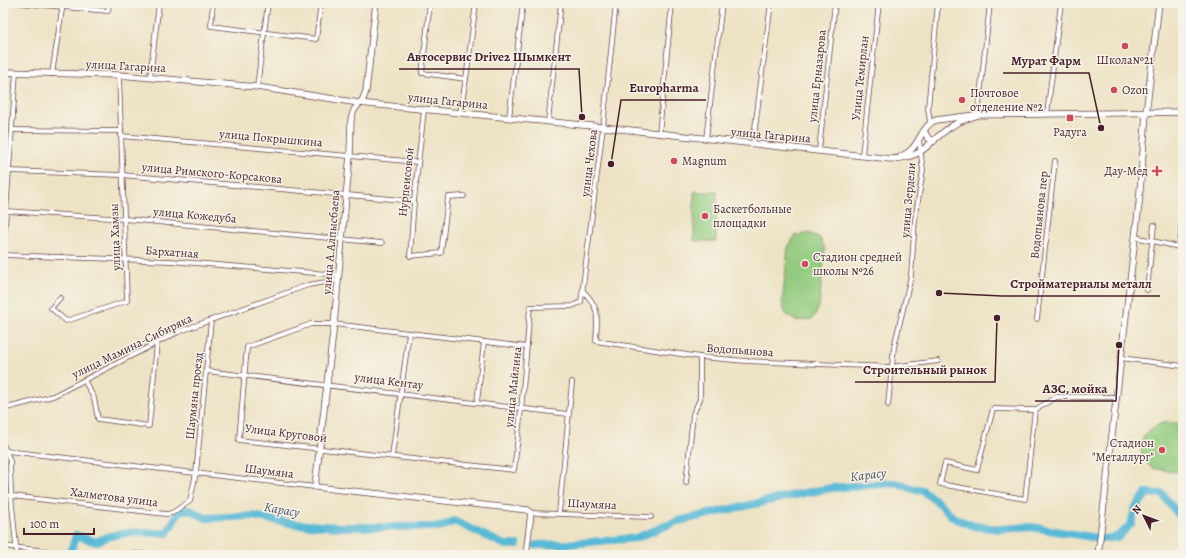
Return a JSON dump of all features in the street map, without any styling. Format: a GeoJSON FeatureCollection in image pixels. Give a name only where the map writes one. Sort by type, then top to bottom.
{"type":"FeatureCollection","features":[{"type":"Feature","properties":{"kind":"main road","name":"улица А.Алпысбаева"},"geometry":{"type":"LineString","coordinates":[[315,487],[321,448],[339,277],[341,238],[350,155],[351,119],[354,110],[366,91],[376,3]]}},
{"type":"Feature","properties":{"kind":"main road"},"geometry":{"type":"LineString","coordinates":[[1098,555],[1135,237],[1146,114],[1159,3]]}},
{"type":"Feature","properties":{"kind":"main road","name":"улица Гагарина"},"geometry":{"type":"LineString","coordinates":[[3,72],[119,75],[257,87],[359,103],[603,127],[891,159],[908,158],[922,153],[952,126],[978,115]]}},
{"type":"Feature","properties":{"kind":"main road","name":"улица Гагарина"},"geometry":{"type":"LineString","coordinates":[[930,122],[949,118],[978,115],[1146,114],[1183,112]]}},
{"type":"Feature","properties":{"kind":"main road"},"geometry":{"type":"LineString","coordinates":[[949,118],[952,122],[952,126]]}},
{"type":"Feature","properties":{"kind":"main road"},"geometry":{"type":"LineString","coordinates":[[891,159],[906,155],[919,140],[930,122]]}},
{"type":"Feature","properties":{"kind":"main road"},"geometry":{"type":"LineString","coordinates":[[924,131],[928,138],[934,141]]}},
{"type":"Feature","properties":{"kind":"main road","name":"Шаумяна"},"geometry":{"type":"LineString","coordinates":[[315,487],[529,512]]}},
{"type":"Feature","properties":{"kind":"main road"},"geometry":{"type":"LineString","coordinates":[[526,555],[529,512]]}},
{"type":"Feature","properties":{"kind":"street"},"geometry":{"type":"LineString","coordinates":[[20,3],[62,4],[108,11],[109,3]]}},
{"type":"Feature","properties":{"kind":"street"},"geometry":{"type":"LineString","coordinates":[[150,77],[159,3]]}},
{"type":"Feature","properties":{"kind":"street"},"geometry":{"type":"LineString","coordinates":[[213,3],[210,26],[316,38],[321,3]]}},
{"type":"Feature","properties":{"kind":"street"},"geometry":{"type":"LineString","coordinates":[[257,87],[268,3]]}},
{"type":"Feature","properties":{"kind":"street"},"geometry":{"type":"LineString","coordinates":[[430,3],[422,73],[466,79]]}},
{"type":"Feature","properties":{"kind":"street"},"geometry":{"type":"LineString","coordinates":[[460,113],[476,3]]}},
{"type":"Feature","properties":{"kind":"street"},"geometry":{"type":"LineString","coordinates":[[509,118],[523,3]]}},
{"type":"Feature","properties":{"kind":"street"},"geometry":{"type":"LineString","coordinates":[[548,122],[561,3]]}},
{"type":"Feature","properties":{"kind":"street","name":"улица Чехова"},"geometry":{"type":"LineString","coordinates":[[530,307],[572,306],[581,302],[603,127],[616,3]]}},
{"type":"Feature","properties":{"kind":"street"},"geometry":{"type":"LineString","coordinates":[[660,134],[672,3]]}},
{"type":"Feature","properties":{"kind":"street"},"geometry":{"type":"LineString","coordinates":[[706,139],[722,3]]}},
{"type":"Feature","properties":{"kind":"street"},"geometry":{"type":"LineString","coordinates":[[753,144],[771,3]]}},
{"type":"Feature","properties":{"kind":"street","name":"улица Ерназарова"},"geometry":{"type":"LineString","coordinates":[[819,150],[835,3]]}},
{"type":"Feature","properties":{"kind":"street","name":"Улица Темирлан"},"geometry":{"type":"LineString","coordinates":[[862,155],[879,3]]}},
{"type":"Feature","properties":{"kind":"street"},"geometry":{"type":"LineString","coordinates":[[930,122],[928,108],[938,3]]}},
{"type":"Feature","properties":{"kind":"street"},"geometry":{"type":"LineString","coordinates":[[978,115],[990,3]]}},
{"type":"Feature","properties":{"kind":"street"},"geometry":{"type":"LineString","coordinates":[[1047,114],[1062,3]]}},
{"type":"Feature","properties":{"kind":"street"},"geometry":{"type":"LineString","coordinates":[[52,74],[62,4]]}},
{"type":"Feature","properties":{"kind":"street"},"geometry":{"type":"LineString","coordinates":[[3,255],[16,72]]}},
{"type":"Feature","properties":{"kind":"street","name":"улица Хамзы"},"geometry":{"type":"LineString","coordinates":[[60,298],[51,308],[66,321],[127,301],[119,75]]}},
{"type":"Feature","properties":{"kind":"street","name":"Нурпеисовой"},"geometry":{"type":"LineString","coordinates":[[424,110],[414,201],[410,256],[441,253],[448,197],[464,196]]}},
{"type":"Feature","properties":{"kind":"street","name":"улица Покрышкина"},"geometry":{"type":"LineString","coordinates":[[12,130],[121,133],[418,162]]}},
{"type":"Feature","properties":{"kind":"street","name":"улица Зердели"},"geometry":{"type":"LineString","coordinates":[[888,405],[894,347],[911,276],[915,220],[923,170],[922,153],[919,140]]}},
{"type":"Feature","properties":{"kind":"street","name":"Водопьянова пер"},"geometry":{"type":"LineString","coordinates":[[1037,319],[1055,161]]}},
{"type":"Feature","properties":{"kind":"street","name":"улица Римского-Корсакова"},"geometry":{"type":"LineString","coordinates":[[9,171],[122,175],[414,201]]}},
{"type":"Feature","properties":{"kind":"street","name":"улица Кожедуба"},"geometry":{"type":"LineString","coordinates":[[6,211],[125,219],[382,243]]}},
{"type":"Feature","properties":{"kind":"street"},"geometry":{"type":"LineString","coordinates":[[1135,237],[1179,245],[1182,221]]}},
{"type":"Feature","properties":{"kind":"street"},"geometry":{"type":"LineString","coordinates":[[1147,290],[1154,225]]}},
{"type":"Feature","properties":{"kind":"street","name":"Бархатная"},"geometry":{"type":"LineString","coordinates":[[3,255],[170,261],[339,277]]}},
{"type":"Feature","properties":{"kind":"street","name":"улица Мамина-Сибиряка"},"geometry":{"type":"LineString","coordinates":[[3,409],[53,396],[178,332],[308,285],[339,277]]}},
{"type":"Feature","properties":{"kind":"street","name":"Водопьянова"},"geometry":{"type":"LineString","coordinates":[[583,291],[593,301],[597,309],[596,341],[700,357],[891,367],[938,361]]}},
{"type":"Feature","properties":{"kind":"street","name":"улица Майлина"},"geometry":{"type":"LineString","coordinates":[[514,470],[522,407],[530,307]]}},
{"type":"Feature","properties":{"kind":"street","name":"Шаумяна проезд"},"geometry":{"type":"LineString","coordinates":[[196,473],[211,320]]}},
{"type":"Feature","properties":{"kind":"street","name":"Улица Круговой"},"geometry":{"type":"LineString","coordinates":[[514,470],[239,440],[244,374],[247,347],[311,324],[334,324],[527,347]]}},
{"type":"Feature","properties":{"kind":"street"},"geometry":{"type":"LineString","coordinates":[[392,456],[409,333]]}},
{"type":"Feature","properties":{"kind":"street"},"geometry":{"type":"LineString","coordinates":[[477,402],[484,342]]}},
{"type":"Feature","properties":{"kind":"street"},"geometry":{"type":"LineString","coordinates":[[84,380],[94,398],[98,419],[149,426],[157,343]]}},
{"type":"Feature","properties":{"kind":"street"},"geometry":{"type":"LineString","coordinates":[[686,483],[693,414],[700,399],[700,357]]}},
{"type":"Feature","properties":{"kind":"street"},"geometry":{"type":"LineString","coordinates":[[1121,358],[1183,366]]}},
{"type":"Feature","properties":{"kind":"street","name":"улица Кентау"},"geometry":{"type":"LineString","coordinates":[[206,371],[244,374],[522,407],[568,414]]}},
{"type":"Feature","properties":{"kind":"street"},"geometry":{"type":"LineString","coordinates":[[559,513],[572,382]]}},
{"type":"Feature","properties":{"kind":"street"},"geometry":{"type":"LineString","coordinates":[[1035,410],[1025,499],[940,484],[945,463],[977,470],[993,409],[1035,410],[1056,397],[1116,397]]}},
{"type":"Feature","properties":{"kind":"street"},"geometry":{"type":"LineString","coordinates":[[3,444],[10,461],[11,495],[17,555]]}},
{"type":"Feature","properties":{"kind":"street","name":"Шаумяна"},"geometry":{"type":"LineString","coordinates":[[7,451],[315,487]]}},
{"type":"Feature","properties":{"kind":"street","name":"Халметова улица"},"geometry":{"type":"LineString","coordinates":[[3,495],[166,514],[172,513],[190,501],[196,473]]}},
{"type":"Feature","properties":{"kind":"street","name":"Шаумяна"},"geometry":{"type":"LineString","coordinates":[[529,512],[651,517]]}},
{"type":"Feature","properties":{"kind":"street"},"geometry":{"type":"LineString","coordinates":[[3,546],[55,552]]}},
{"type":"Feature","properties":{"kind":"street"},"geometry":{"type":"LineString","coordinates":[[135,554],[165,555]]}},
{"type":"Feature","properties":{"kind":"green space","name":"Баскетбольные площадки"},"geometry":{"type":"Polygon","coordinates":[[[694,192],[717,192],[716,241],[694,241],[694,192]]]}},
{"type":"Feature","properties":{"kind":"green space","name":"Стадион средней школы №26"},"geometry":{"type":"Polygon","coordinates":[[[809,233],[820,238],[825,249],[819,306],[812,319],[796,321],[786,314],[782,304],[788,247],[795,236],[809,233]]]}},
{"type":"Feature","properties":{"kind":"green space","name":"Стадион \"Металлург\""},"geometry":{"type":"Polygon","coordinates":[[[1165,422],[1183,424],[1183,473],[1152,468],[1142,454],[1141,447],[1145,435],[1157,425],[1165,422]]]}},
{"type":"Feature","properties":{"kind":"waterway","name":"Карасу"},"geometry":{"type":"LineString","coordinates":[[536,545],[636,538],[678,521],[799,494],[832,488],[893,483],[904,485],[912,489],[922,490],[940,504],[954,518],[974,526],[999,529],[1032,527],[1103,539],[1118,537],[1131,524],[1135,509],[1147,493],[1162,494],[1183,520]]}},
{"type":"Feature","properties":{"kind":"waterway","name":"Карасу"},"geometry":{"type":"LineString","coordinates":[[70,555],[76,535],[96,542],[122,533],[167,533],[180,510],[190,510],[206,518],[253,516],[295,524],[338,527],[441,527],[454,521],[505,545],[517,545]]}},
{"type":"Feature","properties":{"kind":"place","name":"Школа№21"},"geometry":{"type":"Point","coordinates":[1125,46]}},
{"type":"Feature","properties":{"kind":"place","name":"Ozon"},"geometry":{"type":"Point","coordinates":[1114,90]}},
{"type":"Feature","properties":{"kind":"place","name":"Почтовое отделение №2"},"geometry":{"type":"Point","coordinates":[962,100]}},
{"type":"Feature","properties":{"kind":"place","name":"Автосервис Drive2 Шымкент"},"geometry":{"type":"Point","coordinates":[582,117]}},
{"type":"Feature","properties":{"kind":"place","name":"Радуга"},"geometry":{"type":"Point","coordinates":[1070,118]}},
{"type":"Feature","properties":{"kind":"place","name":"Мурат Фарм"},"geometry":{"type":"Point","coordinates":[1101,128]}},
{"type":"Feature","properties":{"kind":"place","name":"Magnum"},"geometry":{"type":"Point","coordinates":[674,161]}},
{"type":"Feature","properties":{"kind":"place","name":"Europharma"},"geometry":{"type":"Point","coordinates":[611,164]}},
{"type":"Feature","properties":{"kind":"place","name":"Дау-Мед"},"geometry":{"type":"Point","coordinates":[1157,171]}},
{"type":"Feature","properties":{"kind":"place","name":"Баскетбольные площадки"},"geometry":{"type":"Point","coordinates":[705,216]}},
{"type":"Feature","properties":{"kind":"place","name":"Стадион средней школы №26"},"geometry":{"type":"Point","coordinates":[805,264]}},
{"type":"Feature","properties":{"kind":"place","name":"Стройматериалы металл"},"geometry":{"type":"Point","coordinates":[939,293]}},
{"type":"Feature","properties":{"kind":"place","name":"Строительный рынок"},"geometry":{"type":"Point","coordinates":[997,318]}},
{"type":"Feature","properties":{"kind":"place","name":"АЗС, мойка"},"geometry":{"type":"Point","coordinates":[1119,345]}},
{"type":"Feature","properties":{"kind":"place","name":"Стадион \"Металлург\""},"geometry":{"type":"Point","coordinates":[1162,450]}}]}
